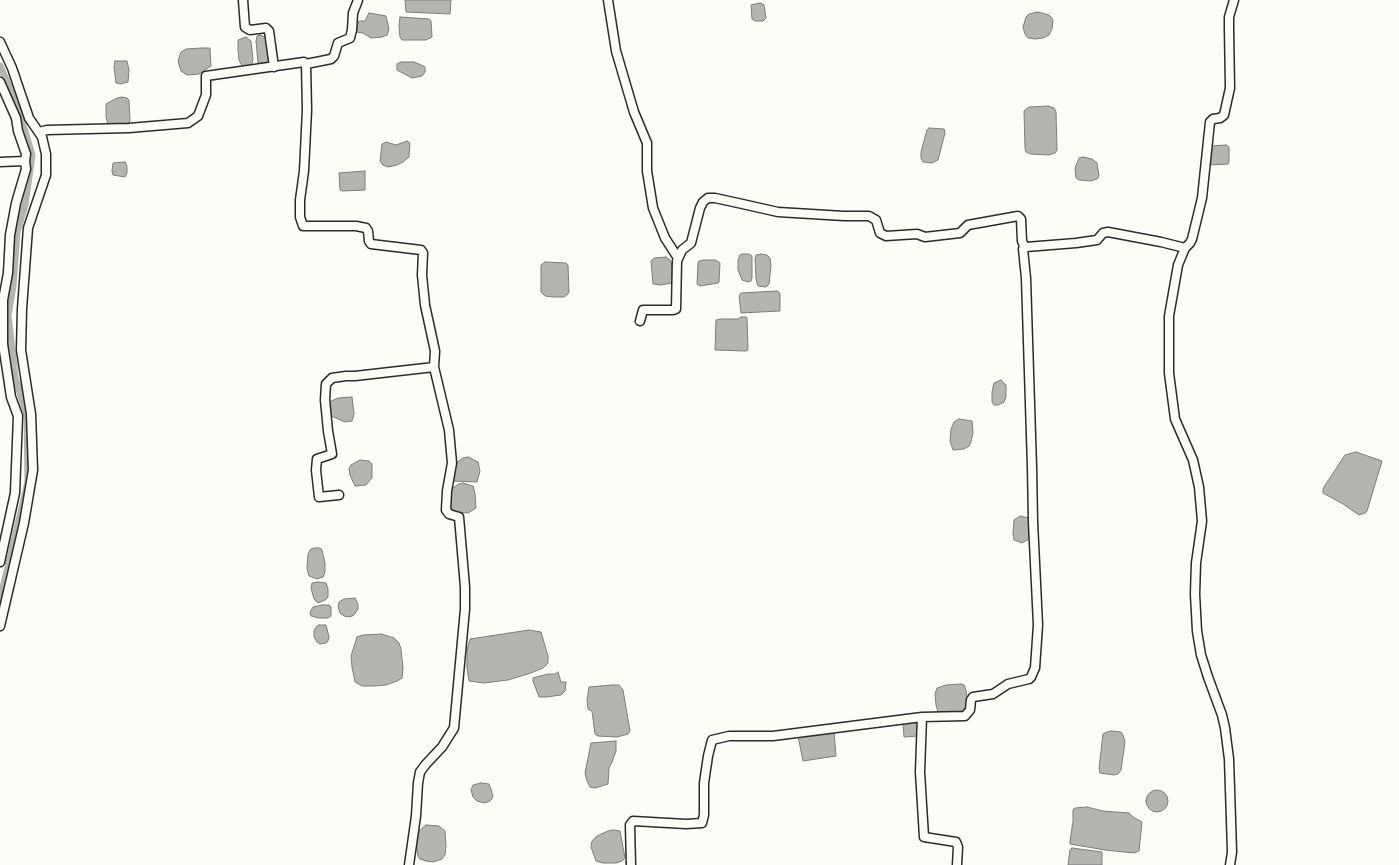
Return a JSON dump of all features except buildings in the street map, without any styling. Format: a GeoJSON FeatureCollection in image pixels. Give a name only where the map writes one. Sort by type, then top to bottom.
{"type":"FeatureCollection","features":[{"type":"Feature","properties":{"kind":"street"},"geometry":{"type":"LineString","coordinates":[[243,0],[245,27],[250,30],[266,28],[269,31],[274,67]]}},
{"type":"Feature","properties":{"kind":"street"},"geometry":{"type":"LineString","coordinates":[[39,132],[47,130],[128,128],[188,123],[198,116],[206,95],[206,76],[304,62],[306,64],[331,59],[334,56],[338,43],[350,38],[353,13],[358,0]]}},
{"type":"Feature","properties":{"kind":"street"},"geometry":{"type":"LineString","coordinates":[[608,0],[616,51],[634,112],[647,143],[647,171],[653,208],[664,238],[678,258]]}},
{"type":"Feature","properties":{"kind":"street"},"geometry":{"type":"LineString","coordinates":[[1230,865],[1232,852],[1232,820],[1229,759],[1225,728],[1222,715],[1201,655],[1197,631],[1195,594],[1196,563],[1202,521],[1199,487],[1193,460],[1175,419],[1168,373],[1169,316],[1178,265],[1185,248],[1192,239],[1202,198],[1210,122],[1224,115],[1230,88],[1229,17],[1234,0]]}},
{"type":"Feature","properties":{"kind":"street"},"geometry":{"type":"LineString","coordinates":[[0,42],[12,68],[29,118],[42,137],[46,154],[46,175],[28,228],[22,309],[22,350],[32,414],[33,470],[24,523],[0,626]]}},
{"type":"Feature","properties":{"kind":"street"},"geometry":{"type":"LineString","coordinates":[[306,64],[306,140],[300,200],[300,221],[303,226],[356,226],[366,228],[371,244],[421,250],[423,253],[422,275],[425,305],[435,352],[434,367],[449,430],[452,463],[447,491],[446,510],[449,514],[459,517],[465,587],[465,609],[454,728],[442,748],[420,772],[409,865]]}},
{"type":"Feature","properties":{"kind":"street"},"geometry":{"type":"LineString","coordinates":[[0,82],[16,118],[18,131],[26,154],[26,169],[16,203],[10,235],[8,273],[3,300],[3,344],[11,396],[18,416],[15,493],[0,562]]}},
{"type":"Feature","properties":{"kind":"street"},"geometry":{"type":"LineString","coordinates":[[0,162],[25,161]]}},
{"type":"Feature","properties":{"kind":"street"},"geometry":{"type":"LineString","coordinates":[[631,865],[630,825],[633,821],[686,824],[702,823],[704,815],[704,783],[712,740],[729,736],[773,736],[922,717],[965,716],[970,710],[971,700],[974,697],[994,694],[1008,684],[1029,679],[1033,674],[1038,625],[1033,522],[1026,278],[1021,219],[1018,216],[968,225],[960,233],[925,237],[917,234],[886,236],[880,233],[876,220],[869,216],[778,212],[708,198],[700,208],[692,243],[682,250],[678,258],[676,309],[643,310],[640,321]]}},
{"type":"Feature","properties":{"kind":"street"},"geometry":{"type":"LineString","coordinates":[[1024,246],[1076,243],[1097,240],[1103,233],[1108,232],[1185,248]]}},
{"type":"Feature","properties":{"kind":"street"},"geometry":{"type":"LineString","coordinates":[[339,495],[319,497],[316,470],[317,459],[332,454],[325,400],[326,384],[332,378],[434,367]]}},
{"type":"Feature","properties":{"kind":"street"},"geometry":{"type":"LineString","coordinates":[[922,717],[920,772],[924,837],[958,843],[957,865]]}},
{"type":"Feature","properties":{"kind":"shaded area"},"geometry":{"type":"Polygon","coordinates":[[[405,0],[451,0],[450,14],[406,12],[405,0]]]}},
{"type":"Feature","properties":{"kind":"shaded area"},"geometry":{"type":"Polygon","coordinates":[[[760,3],[764,5],[766,18],[763,21],[755,21],[752,19],[751,5],[760,3]]]}},
{"type":"Feature","properties":{"kind":"shaded area"},"geometry":{"type":"Polygon","coordinates":[[[1038,12],[1051,17],[1053,20],[1052,29],[1049,35],[1043,38],[1028,38],[1023,27],[1026,17],[1029,14],[1038,12]]]}},
{"type":"Feature","properties":{"kind":"shaded area"},"geometry":{"type":"Polygon","coordinates":[[[369,13],[386,16],[389,29],[387,35],[371,38],[363,33],[356,32],[359,21],[365,21],[369,13]]]}},
{"type":"Feature","properties":{"kind":"shaded area"},"geometry":{"type":"Polygon","coordinates":[[[400,17],[429,19],[431,21],[432,37],[426,40],[402,40],[400,37],[399,26],[400,17]]]}},
{"type":"Feature","properties":{"kind":"shaded area"},"geometry":{"type":"Polygon","coordinates":[[[260,35],[265,37],[267,42],[269,58],[266,64],[261,65],[258,63],[256,41],[257,36],[260,35]]]}},
{"type":"Feature","properties":{"kind":"shaded area"},"geometry":{"type":"Polygon","coordinates":[[[246,37],[251,41],[253,60],[251,66],[248,67],[241,64],[238,50],[238,40],[246,37]]]}},
{"type":"Feature","properties":{"kind":"shaded area"},"geometry":{"type":"Polygon","coordinates":[[[210,48],[211,66],[199,74],[187,75],[181,71],[178,61],[181,52],[186,49],[210,48]]]}},
{"type":"Feature","properties":{"kind":"shaded area"},"geometry":{"type":"Polygon","coordinates":[[[115,61],[127,61],[129,70],[128,82],[120,84],[116,83],[114,67],[115,61]]]}},
{"type":"Feature","properties":{"kind":"shaded area"},"geometry":{"type":"Polygon","coordinates":[[[401,62],[414,62],[425,67],[425,72],[422,76],[412,78],[397,70],[397,64],[401,62]]]}},
{"type":"Feature","properties":{"kind":"shaded area"},"geometry":{"type":"Polygon","coordinates":[[[122,97],[129,100],[130,121],[126,125],[108,124],[106,117],[106,104],[122,97]]]}},
{"type":"Feature","properties":{"kind":"shaded area"},"geometry":{"type":"Polygon","coordinates":[[[1048,106],[1054,108],[1056,112],[1057,150],[1055,153],[1049,155],[1030,154],[1026,152],[1025,148],[1024,111],[1029,107],[1048,106]]]}},
{"type":"Feature","properties":{"kind":"shaded area"},"geometry":{"type":"Polygon","coordinates":[[[929,128],[944,129],[945,133],[938,160],[932,163],[923,162],[921,158],[921,152],[927,130],[929,128]]]}},
{"type":"Feature","properties":{"kind":"shaded area"},"geometry":{"type":"Polygon","coordinates":[[[407,141],[410,143],[409,157],[397,165],[388,167],[383,165],[380,161],[382,144],[386,142],[396,145],[407,141]]]}},
{"type":"Feature","properties":{"kind":"shaded area"},"geometry":{"type":"Polygon","coordinates":[[[1226,145],[1229,147],[1228,164],[1209,165],[1211,146],[1226,145]]]}},
{"type":"Feature","properties":{"kind":"shaded area"},"geometry":{"type":"Polygon","coordinates":[[[1083,157],[1092,159],[1097,163],[1099,176],[1097,179],[1090,181],[1079,180],[1076,178],[1075,168],[1079,158],[1083,157]]]}},
{"type":"Feature","properties":{"kind":"shaded area"},"geometry":{"type":"Polygon","coordinates":[[[125,162],[127,166],[127,173],[125,177],[113,175],[113,163],[125,162]]]}},
{"type":"Feature","properties":{"kind":"shaded area"},"geometry":{"type":"Polygon","coordinates":[[[365,171],[365,190],[340,190],[339,173],[365,171]]]}},
{"type":"Feature","properties":{"kind":"shaded area"},"geometry":{"type":"Polygon","coordinates":[[[742,254],[749,254],[752,256],[752,278],[751,281],[748,282],[742,280],[738,270],[738,260],[742,254]]]}},
{"type":"Feature","properties":{"kind":"shaded area"},"geometry":{"type":"Polygon","coordinates":[[[756,255],[767,255],[770,258],[771,266],[769,284],[766,287],[758,286],[756,279],[755,259],[756,255]]]}},
{"type":"Feature","properties":{"kind":"shaded area"},"geometry":{"type":"Polygon","coordinates":[[[666,257],[670,260],[672,265],[672,283],[661,285],[653,284],[651,261],[654,258],[666,257]]]}},
{"type":"Feature","properties":{"kind":"shaded area"},"geometry":{"type":"Polygon","coordinates":[[[716,260],[720,263],[718,283],[700,286],[697,284],[698,263],[699,261],[716,260]]]}},
{"type":"Feature","properties":{"kind":"shaded area"},"geometry":{"type":"Polygon","coordinates":[[[545,262],[566,263],[568,265],[569,292],[564,297],[545,296],[541,292],[541,265],[545,262]]]}},
{"type":"Feature","properties":{"kind":"shaded area"},"geometry":{"type":"Polygon","coordinates":[[[777,291],[780,295],[780,311],[741,313],[739,296],[741,293],[777,291]]]}},
{"type":"Feature","properties":{"kind":"shaded area"},"geometry":{"type":"Polygon","coordinates":[[[741,317],[747,318],[748,350],[715,350],[716,320],[738,319],[741,317]]]}},
{"type":"Feature","properties":{"kind":"shaded area"},"geometry":{"type":"Polygon","coordinates":[[[1001,380],[1006,385],[1006,397],[1004,402],[994,405],[992,402],[992,392],[994,383],[1001,380]]]}},
{"type":"Feature","properties":{"kind":"shaded area"},"geometry":{"type":"Polygon","coordinates":[[[352,397],[354,414],[352,421],[345,422],[329,415],[329,402],[338,398],[352,397]]]}},
{"type":"Feature","properties":{"kind":"shaded area"},"geometry":{"type":"Polygon","coordinates":[[[959,419],[972,421],[973,433],[969,446],[964,449],[953,450],[950,441],[951,429],[954,422],[959,419]]]}},
{"type":"Feature","properties":{"kind":"shaded area"},"geometry":{"type":"Polygon","coordinates":[[[1356,452],[1382,461],[1367,511],[1359,515],[1323,493],[1324,487],[1345,455],[1356,452]]]}},
{"type":"Feature","properties":{"kind":"shaded area"},"geometry":{"type":"Polygon","coordinates":[[[468,457],[478,462],[480,471],[477,482],[452,481],[456,463],[463,458],[468,457]]]}},
{"type":"Feature","properties":{"kind":"shaded area"},"geometry":{"type":"Polygon","coordinates":[[[360,460],[369,461],[372,464],[372,478],[366,485],[355,486],[350,475],[349,468],[351,465],[360,460]]]}},
{"type":"Feature","properties":{"kind":"shaded area"},"geometry":{"type":"Polygon","coordinates":[[[463,483],[473,486],[475,493],[476,508],[468,513],[457,512],[451,509],[450,506],[451,489],[463,483]]]}},
{"type":"Feature","properties":{"kind":"shaded area"},"geometry":{"type":"Polygon","coordinates":[[[1020,516],[1029,518],[1030,525],[1029,539],[1022,543],[1014,540],[1013,534],[1014,520],[1020,516]]]}},
{"type":"Feature","properties":{"kind":"shaded area"},"geometry":{"type":"Polygon","coordinates":[[[320,548],[322,550],[325,563],[325,572],[323,577],[317,579],[309,576],[307,568],[308,554],[311,549],[320,548]]]}},
{"type":"Feature","properties":{"kind":"shaded area"},"geometry":{"type":"Polygon","coordinates":[[[312,583],[326,583],[328,597],[318,603],[314,599],[311,588],[312,583]]]}},
{"type":"Feature","properties":{"kind":"shaded area"},"geometry":{"type":"Polygon","coordinates":[[[355,598],[358,604],[358,609],[354,615],[350,617],[344,616],[340,613],[338,606],[339,602],[344,599],[355,598]]]}},
{"type":"Feature","properties":{"kind":"shaded area"},"geometry":{"type":"Polygon","coordinates":[[[329,605],[331,607],[331,616],[328,618],[319,618],[311,616],[310,612],[313,607],[329,605]]]}},
{"type":"Feature","properties":{"kind":"shaded area"},"geometry":{"type":"Polygon","coordinates":[[[319,625],[326,625],[329,637],[326,643],[320,644],[314,637],[314,631],[319,625]]]}},
{"type":"Feature","properties":{"kind":"shaded area"},"geometry":{"type":"Polygon","coordinates":[[[529,630],[541,632],[548,656],[548,663],[543,668],[508,680],[484,683],[469,681],[467,650],[470,639],[529,630]]]}},
{"type":"Feature","properties":{"kind":"shaded area"},"geometry":{"type":"Polygon","coordinates":[[[381,634],[394,638],[399,643],[403,668],[402,678],[386,685],[362,686],[355,682],[352,667],[351,656],[357,637],[363,635],[381,634]]]}},
{"type":"Feature","properties":{"kind":"shaded area"},"geometry":{"type":"Polygon","coordinates":[[[558,672],[561,682],[566,682],[565,691],[561,695],[539,697],[533,678],[548,674],[555,674],[558,672]]]}},
{"type":"Feature","properties":{"kind":"shaded area"},"geometry":{"type":"Polygon","coordinates":[[[619,685],[623,690],[630,731],[628,734],[617,737],[598,736],[595,734],[592,711],[588,709],[587,700],[589,687],[619,685]]]}},
{"type":"Feature","properties":{"kind":"shaded area"},"geometry":{"type":"Polygon","coordinates":[[[946,685],[964,685],[966,690],[968,703],[966,712],[941,714],[938,712],[935,694],[937,688],[946,685]]]}},
{"type":"Feature","properties":{"kind":"shaded area"},"geometry":{"type":"Polygon","coordinates":[[[918,719],[918,736],[904,737],[903,723],[918,719]]]}},
{"type":"Feature","properties":{"kind":"shaded area"},"geometry":{"type":"Polygon","coordinates":[[[834,731],[836,756],[803,761],[798,736],[834,731]]]}},
{"type":"Feature","properties":{"kind":"shaded area"},"geometry":{"type":"Polygon","coordinates":[[[1112,731],[1121,732],[1125,742],[1121,770],[1118,774],[1114,775],[1100,773],[1099,768],[1103,734],[1112,731]]]}},
{"type":"Feature","properties":{"kind":"shaded area"},"geometry":{"type":"Polygon","coordinates":[[[616,741],[616,751],[609,768],[608,784],[595,788],[590,787],[585,773],[591,743],[616,741]]]}},
{"type":"Feature","properties":{"kind":"shaded area"},"geometry":{"type":"Polygon","coordinates":[[[481,783],[489,784],[493,797],[490,801],[485,803],[477,801],[473,797],[471,790],[473,785],[481,783]]]}},
{"type":"Feature","properties":{"kind":"shaded area"},"geometry":{"type":"Polygon","coordinates":[[[1157,790],[1165,793],[1168,801],[1165,809],[1157,812],[1149,809],[1146,801],[1149,793],[1157,790]]]}},
{"type":"Feature","properties":{"kind":"shaded area"},"geometry":{"type":"Polygon","coordinates":[[[1087,807],[1103,811],[1129,813],[1142,822],[1139,851],[1134,853],[1070,844],[1073,810],[1075,808],[1087,807]]]}},
{"type":"Feature","properties":{"kind":"shaded area"},"geometry":{"type":"Polygon","coordinates":[[[426,825],[439,826],[445,831],[445,855],[442,859],[433,862],[420,859],[418,856],[416,841],[417,835],[426,825]]]}},
{"type":"Feature","properties":{"kind":"shaded area"},"geometry":{"type":"Polygon","coordinates":[[[613,830],[620,831],[625,858],[616,863],[603,863],[596,861],[591,847],[592,841],[597,836],[613,830]]]}},
{"type":"Feature","properties":{"kind":"shaded area"},"geometry":{"type":"Polygon","coordinates":[[[1072,848],[1102,852],[1102,865],[1068,865],[1070,850],[1072,848]]]}},
{"type":"Feature","properties":{"kind":"waterway"},"geometry":{"type":"LineString","coordinates":[[0,66],[18,108],[32,155],[25,205],[17,232],[13,286],[8,315],[15,377],[27,415],[28,482],[0,601]]}}]}
